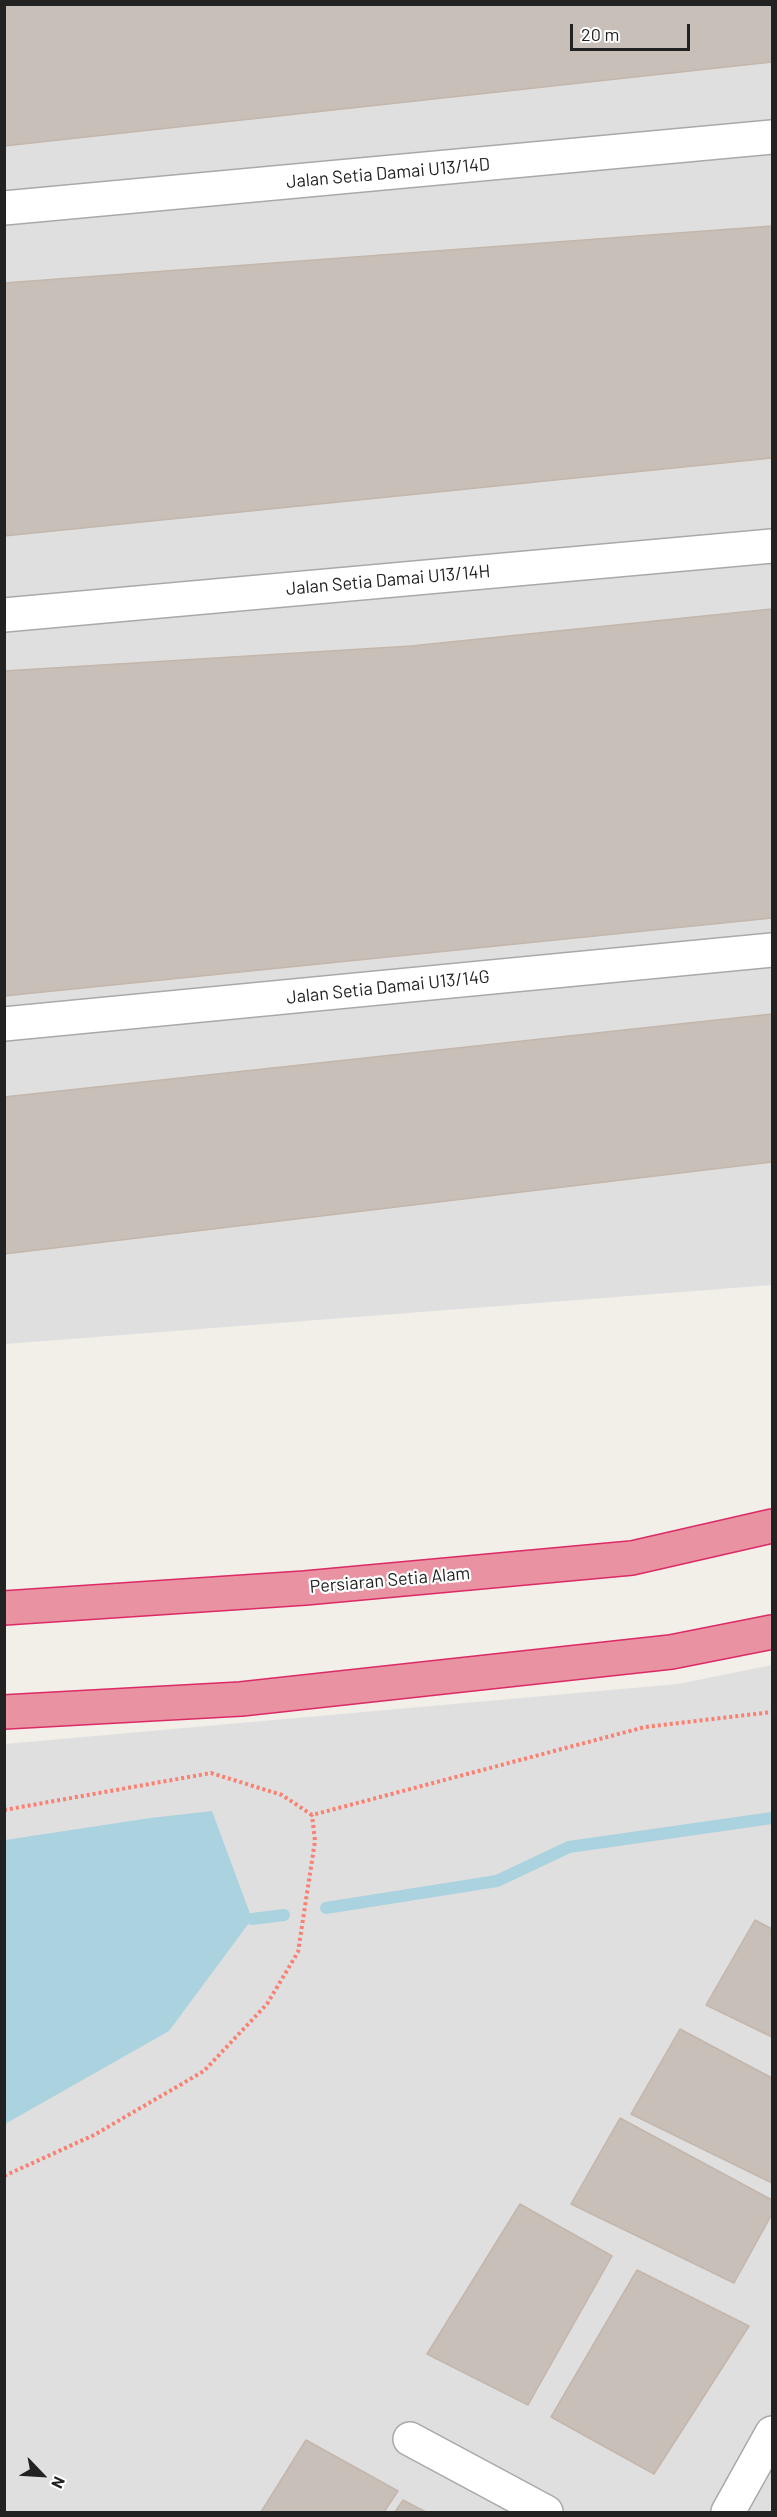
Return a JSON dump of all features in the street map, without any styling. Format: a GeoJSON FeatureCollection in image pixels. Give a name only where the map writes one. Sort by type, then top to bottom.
{"type":"FeatureCollection","features":[{"type":"Feature","properties":{"kind":"highway","name":"Persiaran Setia Alam"},"geometry":{"type":"LineString","coordinates":[[4,1608],[305,1588],[632,1557],[772,1526]]}},
{"type":"Feature","properties":{"kind":"highway"},"geometry":{"type":"LineString","coordinates":[[4,1712],[253,1698],[671,1652],[772,1632]]}},
{"type":"Feature","properties":{"kind":"street","name":"Jalan Setia Damai U13/14D"},"geometry":{"type":"LineString","coordinates":[[4,208],[772,137]]}},
{"type":"Feature","properties":{"kind":"street","name":"Jalan Setia Damai U13/14H"},"geometry":{"type":"LineString","coordinates":[[4,615],[772,546]]}},
{"type":"Feature","properties":{"kind":"street","name":"Jalan Setia Damai U13/14G"},"geometry":{"type":"LineString","coordinates":[[4,1024],[772,950]]}},
{"type":"Feature","properties":{"kind":"street"},"geometry":{"type":"LineString","coordinates":[[728,2512],[772,2433]]}},
{"type":"Feature","properties":{"kind":"street"},"geometry":{"type":"LineString","coordinates":[[410,2439],[546,2512]]}},
{"type":"Feature","properties":{"kind":"path"},"geometry":{"type":"LineString","coordinates":[[4,1810],[211,1773],[282,1795],[312,1815],[645,1727],[772,1712]]}},
{"type":"Feature","properties":{"kind":"path"},"geometry":{"type":"LineString","coordinates":[[4,2176],[94,2135],[204,2071],[267,2004],[298,1952],[315,1841],[312,1815]]}},
{"type":"Feature","properties":{"kind":"shaded area"},"geometry":{"type":"Polygon","coordinates":[[[5,5],[772,5],[772,1285],[5,1344],[5,5]]]}},
{"type":"Feature","properties":{"kind":"shaded area"},"geometry":{"type":"Polygon","coordinates":[[[772,1665],[772,2512],[5,2512],[5,1744],[678,1684],[772,1665]]]}},
{"type":"Feature","properties":{"kind":"water"},"geometry":{"type":"Polygon","coordinates":[[[212,1811],[252,1919],[169,2031],[5,2124],[5,1840],[212,1811]]]}},
{"type":"Feature","properties":{"kind":"building"},"geometry":{"type":"Polygon","coordinates":[[[4,4],[772,4],[772,62],[4,146],[4,4]]]}},
{"type":"Feature","properties":{"kind":"building"},"geometry":{"type":"Polygon","coordinates":[[[772,226],[772,458],[4,536],[4,283],[772,226]]]}},
{"type":"Feature","properties":{"kind":"building"},"geometry":{"type":"Polygon","coordinates":[[[772,609],[772,918],[4,996],[4,671],[411,646],[772,609]]]}},
{"type":"Feature","properties":{"kind":"building"},"geometry":{"type":"Polygon","coordinates":[[[772,1014],[772,1162],[4,1254],[4,1097],[772,1014]]]}},
{"type":"Feature","properties":{"kind":"building"},"geometry":{"type":"Polygon","coordinates":[[[755,1920],[772,1929],[772,2037],[706,2005],[755,1920]]]}},
{"type":"Feature","properties":{"kind":"building"},"geometry":{"type":"Polygon","coordinates":[[[680,2029],[772,2078],[772,2183],[631,2114],[680,2029]]]}},
{"type":"Feature","properties":{"kind":"building"},"geometry":{"type":"Polygon","coordinates":[[[620,2118],[772,2200],[772,2214],[734,2283],[571,2204],[620,2118]]]}},
{"type":"Feature","properties":{"kind":"building"},"geometry":{"type":"Polygon","coordinates":[[[520,2204],[612,2256],[528,2405],[427,2354],[520,2204]]]}},
{"type":"Feature","properties":{"kind":"building"},"geometry":{"type":"Polygon","coordinates":[[[637,2270],[749,2326],[654,2474],[551,2417],[637,2270]]]}},
{"type":"Feature","properties":{"kind":"building"},"geometry":{"type":"Polygon","coordinates":[[[306,2440],[398,2491],[384,2512],[261,2512],[306,2440]]]}},
{"type":"Feature","properties":{"kind":"building"},"geometry":{"type":"Polygon","coordinates":[[[403,2500],[426,2512],[395,2512],[403,2500]]]}},
{"type":"Feature","properties":{"kind":"waterway"},"geometry":{"type":"LineString","coordinates":[[326,1908],[497,1881],[569,1847],[772,1818]]}},
{"type":"Feature","properties":{"kind":"waterway"},"geometry":{"type":"LineString","coordinates":[[252,1919],[284,1915]]}}]}
